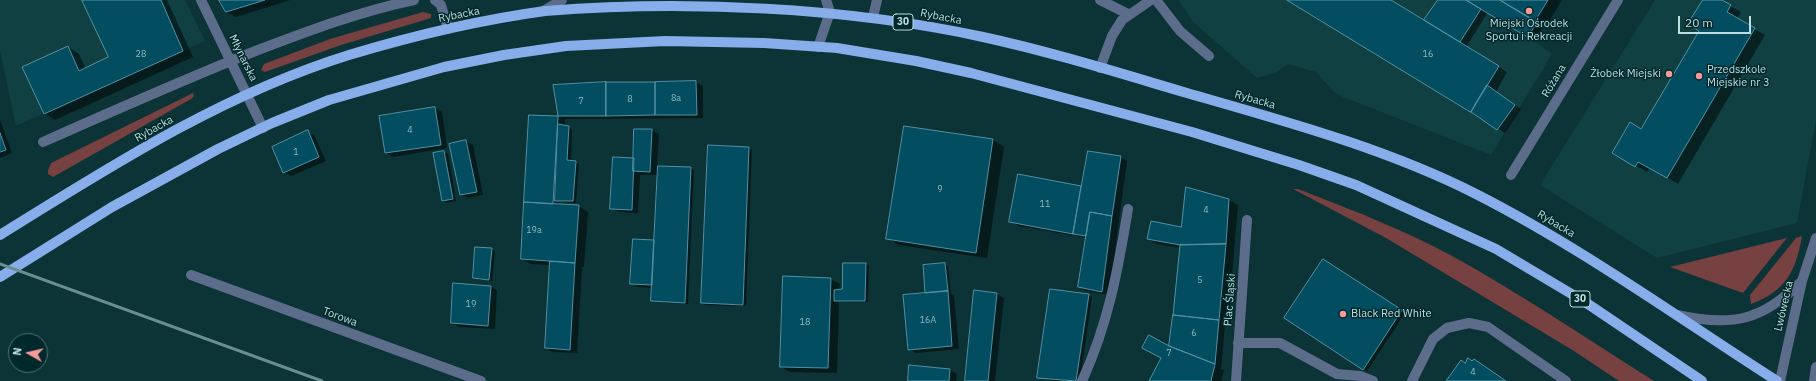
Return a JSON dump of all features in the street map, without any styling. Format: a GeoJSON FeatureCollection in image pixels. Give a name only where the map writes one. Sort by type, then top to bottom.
{"type":"FeatureCollection","features":[{"type":"Feature","properties":{"kind":"main road","name":"Rybacka"},"geometry":{"type":"LineString","coordinates":[[0,235],[117,162],[190,122],[248,94],[344,57],[448,29],[543,12],[613,6],[695,4],[778,7],[873,17],[986,38],[1100,68],[1344,140],[1471,191],[1577,250],[1777,381]]}},
{"type":"Feature","properties":{"kind":"main road","name":"30"},"geometry":{"type":"LineString","coordinates":[[0,277],[112,207],[224,146],[329,100],[444,67],[504,55],[551,48],[617,42],[665,41],[764,43],[818,46],[916,61],[972,73],[1192,132],[1299,165],[1356,185],[1496,249],[1585,302],[1702,381]]}},
{"type":"Feature","properties":{"kind":"street","name":"Młynarska"},"geometry":{"type":"LineString","coordinates":[[202,0],[263,128]]}},
{"type":"Feature","properties":{"kind":"street"},"geometry":{"type":"LineString","coordinates":[[44,142],[157,91],[231,61],[326,25],[414,0]]}},
{"type":"Feature","properties":{"kind":"street"},"geometry":{"type":"LineString","coordinates":[[435,0],[441,5],[448,29]]}},
{"type":"Feature","properties":{"kind":"street"},"geometry":{"type":"LineString","coordinates":[[543,12],[562,0]]}},
{"type":"Feature","properties":{"kind":"street"},"geometry":{"type":"LineString","coordinates":[[818,46],[830,12],[826,0]]}},
{"type":"Feature","properties":{"kind":"street"},"geometry":{"type":"LineString","coordinates":[[873,17],[877,0]]}},
{"type":"Feature","properties":{"kind":"street"},"geometry":{"type":"LineString","coordinates":[[1100,0],[1128,14]]}},
{"type":"Feature","properties":{"kind":"street"},"geometry":{"type":"LineString","coordinates":[[1100,68],[1114,31],[1128,14],[1151,0]]}},
{"type":"Feature","properties":{"kind":"street"},"geometry":{"type":"LineString","coordinates":[[1156,0],[1180,31],[1209,56]]}},
{"type":"Feature","properties":{"kind":"street","name":"Różana"},"geometry":{"type":"LineString","coordinates":[[1511,175],[1618,0]]}},
{"type":"Feature","properties":{"kind":"street"},"geometry":{"type":"LineString","coordinates":[[1082,381],[1091,361],[1111,301],[1128,209]]}},
{"type":"Feature","properties":{"kind":"street","name":"Plac Śląski"},"geometry":{"type":"LineString","coordinates":[[1236,381],[1248,220]]}},
{"type":"Feature","properties":{"kind":"street","name":"Lwówecka"},"geometry":{"type":"LineString","coordinates":[[1780,381],[1802,281],[1816,238]]}},
{"type":"Feature","properties":{"kind":"street","name":"Torowa"},"geometry":{"type":"LineString","coordinates":[[191,274],[482,381]]}},
{"type":"Feature","properties":{"kind":"street"},"geometry":{"type":"LineString","coordinates":[[1677,315],[1716,321],[1747,317],[1766,310],[1781,301],[1802,281]]}},
{"type":"Feature","properties":{"kind":"street"},"geometry":{"type":"LineString","coordinates":[[1412,381],[1429,345],[1440,333],[1460,324],[1478,323],[1488,327],[1566,381]]}},
{"type":"Feature","properties":{"kind":"street"},"geometry":{"type":"LineString","coordinates":[[1238,343],[1280,343],[1337,374],[1360,376],[1373,381]]}},
{"type":"Feature","properties":{"kind":"street"},"geometry":{"type":"LineString","coordinates":[[1814,381],[1816,367]]}},
{"type":"Feature","properties":{"kind":"shaded area"},"geometry":{"type":"Polygon","coordinates":[[[0,0],[185,0],[205,41],[16,126],[0,51],[0,0]]]}},
{"type":"Feature","properties":{"kind":"shaded area"},"geometry":{"type":"Polygon","coordinates":[[[1179,0],[1548,0],[1535,21],[1537,22],[1528,37],[1552,54],[1491,155],[1343,97],[1334,92],[1316,72],[1287,64],[1277,72],[1257,78],[1192,21],[1179,0]]]}},
{"type":"Feature","properties":{"kind":"shaded area"},"geometry":{"type":"Polygon","coordinates":[[[1655,0],[1816,0],[1816,120],[1797,223],[1657,258],[1540,185],[1655,0]]]}},
{"type":"Feature","properties":{"kind":"shaded area"},"geometry":{"type":"Polygon","coordinates":[[[423,12],[431,14],[431,18],[341,45],[265,72],[261,70],[264,64],[330,39],[423,12]]]}},
{"type":"Feature","properties":{"kind":"shaded area"},"geometry":{"type":"Polygon","coordinates":[[[193,93],[194,96],[191,99],[53,177],[48,174],[51,163],[193,93]]]}},
{"type":"Feature","properties":{"kind":"shaded area"},"geometry":{"type":"Polygon","coordinates":[[[1293,189],[1298,189],[1365,215],[1409,234],[1451,255],[1564,323],[1654,381],[1619,381],[1574,351],[1386,238],[1293,189]]]}},
{"type":"Feature","properties":{"kind":"shaded area"},"geometry":{"type":"Polygon","coordinates":[[[1802,236],[1796,260],[1781,286],[1763,299],[1751,304],[1750,295],[1796,238],[1802,236]]]}},
{"type":"Feature","properties":{"kind":"shaded area"},"geometry":{"type":"Polygon","coordinates":[[[1787,238],[1743,293],[1670,267],[1787,238]]]}},
{"type":"Feature","properties":{"kind":"building"},"geometry":{"type":"Polygon","coordinates":[[[82,0],[161,0],[183,51],[44,114],[22,67],[68,46],[79,71],[108,57],[82,0]]]}},
{"type":"Feature","properties":{"kind":"building"},"geometry":{"type":"Polygon","coordinates":[[[219,0],[265,0],[226,12],[219,0]]]}},
{"type":"Feature","properties":{"kind":"building"},"geometry":{"type":"Polygon","coordinates":[[[1287,0],[1391,0],[1499,66],[1471,112],[1287,0]]]}},
{"type":"Feature","properties":{"kind":"building"},"geometry":{"type":"Polygon","coordinates":[[[1438,0],[1466,0],[1481,9],[1460,42],[1424,20],[1438,0]]]}},
{"type":"Feature","properties":{"kind":"building"},"geometry":{"type":"Polygon","coordinates":[[[1466,0],[1500,0],[1537,22],[1528,37],[1466,0]]]}},
{"type":"Feature","properties":{"kind":"building","name":"Miejski Ośrodek Sportu i Rekreacji"},"geometry":{"type":"Polygon","coordinates":[[[1500,0],[1548,0],[1535,21],[1500,0]]]}},
{"type":"Feature","properties":{"kind":"building","name":"Przedszkole Miejskie nr 3"},"geometry":{"type":"Polygon","coordinates":[[[1703,0],[1722,0],[1731,5],[1727,12],[1755,28],[1667,178],[1638,162],[1635,167],[1612,153],[1630,122],[1641,129],[1699,31],[1688,24],[1703,0]]]}},
{"type":"Feature","properties":{"kind":"building"},"geometry":{"type":"Polygon","coordinates":[[[696,81],[697,115],[655,115],[655,82],[696,81]]]}},
{"type":"Feature","properties":{"kind":"building"},"geometry":{"type":"Polygon","coordinates":[[[606,82],[655,82],[655,115],[606,116],[606,82]]]}},
{"type":"Feature","properties":{"kind":"building"},"geometry":{"type":"Polygon","coordinates":[[[606,82],[606,116],[558,116],[553,85],[606,82]]]}},
{"type":"Feature","properties":{"kind":"building"},"geometry":{"type":"Polygon","coordinates":[[[1487,85],[1515,105],[1497,130],[1471,112],[1487,85]]]}},
{"type":"Feature","properties":{"kind":"building"},"geometry":{"type":"Polygon","coordinates":[[[435,107],[441,145],[385,153],[379,116],[435,107]]]}},
{"type":"Feature","properties":{"kind":"building"},"geometry":{"type":"Polygon","coordinates":[[[529,115],[558,116],[553,204],[524,202],[529,115]]]}},
{"type":"Feature","properties":{"kind":"building"},"geometry":{"type":"Polygon","coordinates":[[[558,124],[569,126],[567,160],[576,161],[573,201],[555,201],[558,124]]]}},
{"type":"Feature","properties":{"kind":"building"},"geometry":{"type":"Polygon","coordinates":[[[904,126],[993,139],[976,253],[886,239],[904,126]]]}},
{"type":"Feature","properties":{"kind":"building"},"geometry":{"type":"Polygon","coordinates":[[[634,129],[652,129],[650,172],[633,171],[634,129]]]}},
{"type":"Feature","properties":{"kind":"building"},"geometry":{"type":"Polygon","coordinates":[[[308,130],[319,157],[283,173],[272,147],[308,130]]]}},
{"type":"Feature","properties":{"kind":"building"},"geometry":{"type":"Polygon","coordinates":[[[0,133],[6,150],[0,152],[0,133]]]}},
{"type":"Feature","properties":{"kind":"building"},"geometry":{"type":"Polygon","coordinates":[[[466,140],[477,192],[460,195],[449,144],[466,140]]]}},
{"type":"Feature","properties":{"kind":"building"},"geometry":{"type":"Polygon","coordinates":[[[708,145],[749,147],[743,305],[701,303],[708,145]]]}},
{"type":"Feature","properties":{"kind":"building"},"geometry":{"type":"Polygon","coordinates":[[[444,151],[453,199],[442,201],[433,153],[444,151]]]}},
{"type":"Feature","properties":{"kind":"building"},"geometry":{"type":"Polygon","coordinates":[[[1088,151],[1121,156],[1112,216],[1090,212],[1086,236],[1073,234],[1088,151]]]}},
{"type":"Feature","properties":{"kind":"building"},"geometry":{"type":"Polygon","coordinates":[[[613,157],[634,158],[632,210],[610,209],[613,157]]]}},
{"type":"Feature","properties":{"kind":"building"},"geometry":{"type":"Polygon","coordinates":[[[658,166],[691,167],[685,303],[651,301],[658,166]]]}},
{"type":"Feature","properties":{"kind":"building"},"geometry":{"type":"Polygon","coordinates":[[[1018,174],[1081,186],[1073,234],[1009,222],[1018,174]]]}},
{"type":"Feature","properties":{"kind":"building"},"geometry":{"type":"Polygon","coordinates":[[[1186,187],[1229,199],[1226,244],[1180,245],[1147,239],[1151,221],[1181,227],[1186,187]]]}},
{"type":"Feature","properties":{"kind":"building"},"geometry":{"type":"Polygon","coordinates":[[[524,202],[579,205],[575,263],[521,259],[524,202]]]}},
{"type":"Feature","properties":{"kind":"building"},"geometry":{"type":"Polygon","coordinates":[[[1090,212],[1112,216],[1102,292],[1078,287],[1090,212]]]}},
{"type":"Feature","properties":{"kind":"building"},"geometry":{"type":"Polygon","coordinates":[[[633,239],[654,240],[652,285],[630,284],[633,239]]]}},
{"type":"Feature","properties":{"kind":"building"},"geometry":{"type":"Polygon","coordinates":[[[1226,244],[1219,320],[1173,315],[1180,245],[1226,244]]]}},
{"type":"Feature","properties":{"kind":"building"},"geometry":{"type":"Polygon","coordinates":[[[475,247],[492,248],[489,280],[473,278],[475,247]]]}},
{"type":"Feature","properties":{"kind":"building","name":"Black Red White"},"geometry":{"type":"Polygon","coordinates":[[[1323,259],[1402,310],[1363,370],[1284,318],[1323,259]]]}},
{"type":"Feature","properties":{"kind":"building"},"geometry":{"type":"Polygon","coordinates":[[[550,261],[575,263],[570,350],[545,348],[550,261]]]}},
{"type":"Feature","properties":{"kind":"building"},"geometry":{"type":"Polygon","coordinates":[[[843,263],[866,263],[865,301],[834,301],[834,290],[842,289],[843,263]]]}},
{"type":"Feature","properties":{"kind":"building"},"geometry":{"type":"Polygon","coordinates":[[[945,263],[948,291],[925,293],[923,265],[945,263]]]}},
{"type":"Feature","properties":{"kind":"building"},"geometry":{"type":"Polygon","coordinates":[[[783,276],[831,278],[828,368],[780,367],[783,276]]]}},
{"type":"Feature","properties":{"kind":"building"},"geometry":{"type":"Polygon","coordinates":[[[453,283],[491,286],[488,326],[451,323],[453,283]]]}},
{"type":"Feature","properties":{"kind":"building"},"geometry":{"type":"Polygon","coordinates":[[[1050,289],[1089,294],[1076,381],[1037,378],[1050,289]]]}},
{"type":"Feature","properties":{"kind":"building"},"geometry":{"type":"Polygon","coordinates":[[[974,290],[997,293],[988,381],[965,381],[974,290]]]}},
{"type":"Feature","properties":{"kind":"building"},"geometry":{"type":"Polygon","coordinates":[[[948,291],[952,346],[908,350],[903,295],[948,291]]]}},
{"type":"Feature","properties":{"kind":"building"},"geometry":{"type":"Polygon","coordinates":[[[1173,315],[1219,320],[1215,364],[1169,346],[1173,315]]]}},
{"type":"Feature","properties":{"kind":"building"},"geometry":{"type":"Polygon","coordinates":[[[1149,335],[1169,346],[1215,364],[1211,381],[1149,381],[1161,358],[1142,348],[1149,335]]]}},
{"type":"Feature","properties":{"kind":"building"},"geometry":{"type":"Polygon","coordinates":[[[1468,358],[1472,361],[1474,359],[1506,381],[1446,381],[1461,360],[1465,363],[1468,358]]]}},
{"type":"Feature","properties":{"kind":"building"},"geometry":{"type":"Polygon","coordinates":[[[909,365],[950,369],[949,381],[908,381],[909,365]]]}},
{"type":"Feature","properties":{"kind":"railway"},"geometry":{"type":"LineString","coordinates":[[0,264],[322,381]]}},
{"type":"Feature","properties":{"kind":"place","name":"Miejski Ośrodek Sportu i Rekreacji"},"geometry":{"type":"Point","coordinates":[1529,11]}},
{"type":"Feature","properties":{"kind":"place","name":"Żłobek Miejski"},"geometry":{"type":"Point","coordinates":[1669,74]}},
{"type":"Feature","properties":{"kind":"place","name":"Przedszkole Miejskie nr 3"},"geometry":{"type":"Point","coordinates":[1699,76]}},
{"type":"Feature","properties":{"kind":"place","name":"Black Red White"},"geometry":{"type":"Point","coordinates":[1343,314]}}]}
